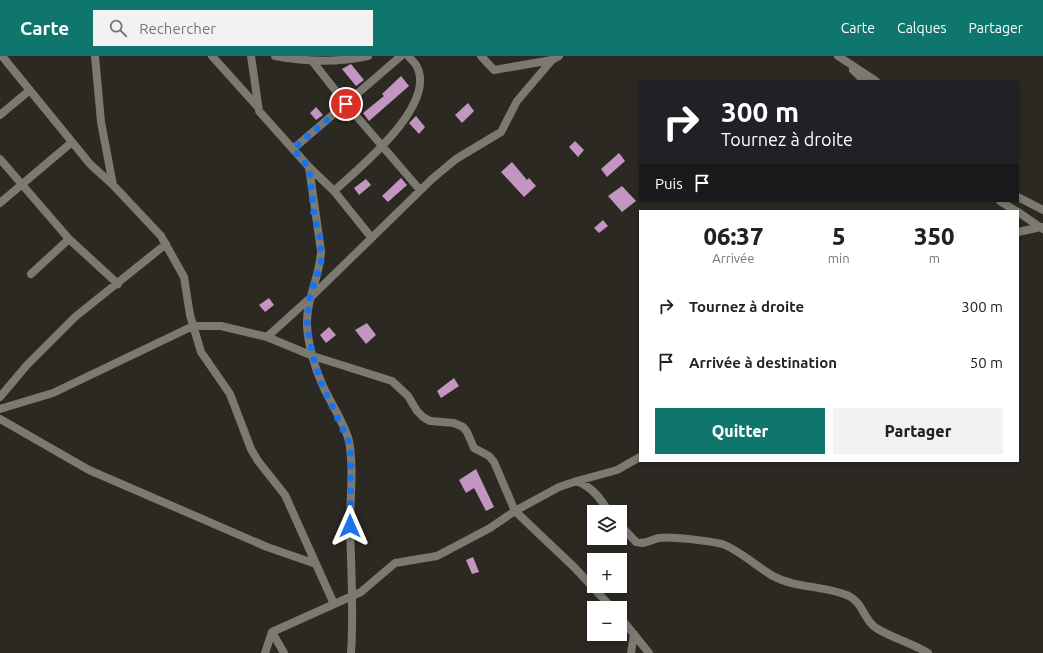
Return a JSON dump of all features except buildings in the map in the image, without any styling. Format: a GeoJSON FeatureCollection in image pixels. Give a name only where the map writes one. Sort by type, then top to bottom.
{"type":"FeatureCollection","features":[{"type":"Feature","properties":{"kind":"street"},"geometry":{"type":"LineString","coordinates":[[2,56],[90,164],[113,185],[161,236],[166,244],[184,277],[193,326],[201,352],[230,394],[249,443],[258,461],[285,495],[334,604]]}},
{"type":"Feature","properties":{"kind":"street"},"geometry":{"type":"LineString","coordinates":[[95,56],[101,122],[113,185]]}},
{"type":"Feature","properties":{"kind":"street"},"geometry":{"type":"LineString","coordinates":[[212,56],[257,106],[262,115],[309,168],[334,191],[371,237]]}},
{"type":"Feature","properties":{"kind":"street"},"geometry":{"type":"LineString","coordinates":[[250,56],[257,106]]}},
{"type":"Feature","properties":{"kind":"street"},"geometry":{"type":"LineString","coordinates":[[275,56],[313,62],[334,62],[368,56]]}},
{"type":"Feature","properties":{"kind":"street"},"geometry":{"type":"LineString","coordinates":[[293,149],[401,56]]}},
{"type":"Feature","properties":{"kind":"street"},"geometry":{"type":"LineString","coordinates":[[334,191],[382,147],[407,116],[416,100],[420,85],[419,74],[417,66],[408,56]]}},
{"type":"Feature","properties":{"kind":"street"},"geometry":{"type":"LineString","coordinates":[[481,56],[494,70],[555,58]]}},
{"type":"Feature","properties":{"kind":"street"},"geometry":{"type":"LineString","coordinates":[[838,56],[863,80]]}},
{"type":"Feature","properties":{"kind":"street"},"geometry":{"type":"LineString","coordinates":[[838,56],[874,80]]}},
{"type":"Feature","properties":{"kind":"street"},"geometry":{"type":"LineString","coordinates":[[267,337],[309,300],[420,190],[456,160],[501,132],[517,101],[555,58]]}},
{"type":"Feature","properties":{"kind":"street"},"geometry":{"type":"LineString","coordinates":[[313,62],[346,104],[420,190]]}},
{"type":"Feature","properties":{"kind":"street"},"geometry":{"type":"LineString","coordinates":[[0,115],[30,90]]}},
{"type":"Feature","properties":{"kind":"street"},"geometry":{"type":"LineString","coordinates":[[0,203],[72,142]]}},
{"type":"Feature","properties":{"kind":"street"},"geometry":{"type":"LineString","coordinates":[[0,159],[69,239],[118,284]]}},
{"type":"Feature","properties":{"kind":"street"},"geometry":{"type":"LineString","coordinates":[[309,168],[321,251],[319,267],[309,300],[307,326],[313,356],[322,385],[348,440],[351,455],[350,526],[353,596],[352,653]]}},
{"type":"Feature","properties":{"kind":"street"},"geometry":{"type":"LineString","coordinates":[[1019,197],[1043,210]]}},
{"type":"Feature","properties":{"kind":"street"},"geometry":{"type":"LineString","coordinates":[[1019,213],[1042,228]]}},
{"type":"Feature","properties":{"kind":"street"},"geometry":{"type":"LineString","coordinates":[[1019,232],[1042,228]]}},
{"type":"Feature","properties":{"kind":"street"},"geometry":{"type":"LineString","coordinates":[[31,274],[69,239]]}},
{"type":"Feature","properties":{"kind":"street"},"geometry":{"type":"LineString","coordinates":[[0,397],[27,365],[75,317],[166,244]]}},
{"type":"Feature","properties":{"kind":"street"},"geometry":{"type":"LineString","coordinates":[[0,409],[53,393],[193,326],[221,326],[267,337],[313,356],[392,381],[408,396],[417,411],[423,417],[430,421],[454,423],[463,427],[467,432],[474,448],[489,456],[494,462],[515,511],[569,562],[605,601]]}},
{"type":"Feature","properties":{"kind":"street"},"geometry":{"type":"LineString","coordinates":[[0,419],[89,470],[260,544],[316,564]]}},
{"type":"Feature","properties":{"kind":"street"},"geometry":{"type":"LineString","coordinates":[[265,653],[272,632],[361,592],[395,563],[437,556],[490,528],[515,511],[559,487],[618,470],[639,458]]}},
{"type":"Feature","properties":{"kind":"street"},"geometry":{"type":"LineString","coordinates":[[577,481],[586,485],[598,495],[604,505]]}},
{"type":"Feature","properties":{"kind":"street"},"geometry":{"type":"LineString","coordinates":[[627,532],[636,542],[643,544],[659,538],[675,538],[725,545],[774,577],[790,584],[848,596],[857,601],[867,618],[875,627],[928,653]]}},
{"type":"Feature","properties":{"kind":"street"},"geometry":{"type":"LineString","coordinates":[[627,626],[649,653]]}},
{"type":"Feature","properties":{"kind":"street"},"geometry":{"type":"LineString","coordinates":[[272,632],[284,653]]}},
{"type":"Feature","properties":{"kind":"street"},"geometry":{"type":"LineString","coordinates":[[631,653],[634,634]]}},
{"type":"Feature","properties":{"kind":"route"},"geometry":{"type":"LineString","coordinates":[[346,104],[293,149],[309,168],[314,214],[320,237],[321,262],[309,300],[307,326],[313,356],[322,385],[343,426],[348,440],[351,455],[350,526]]}}]}
